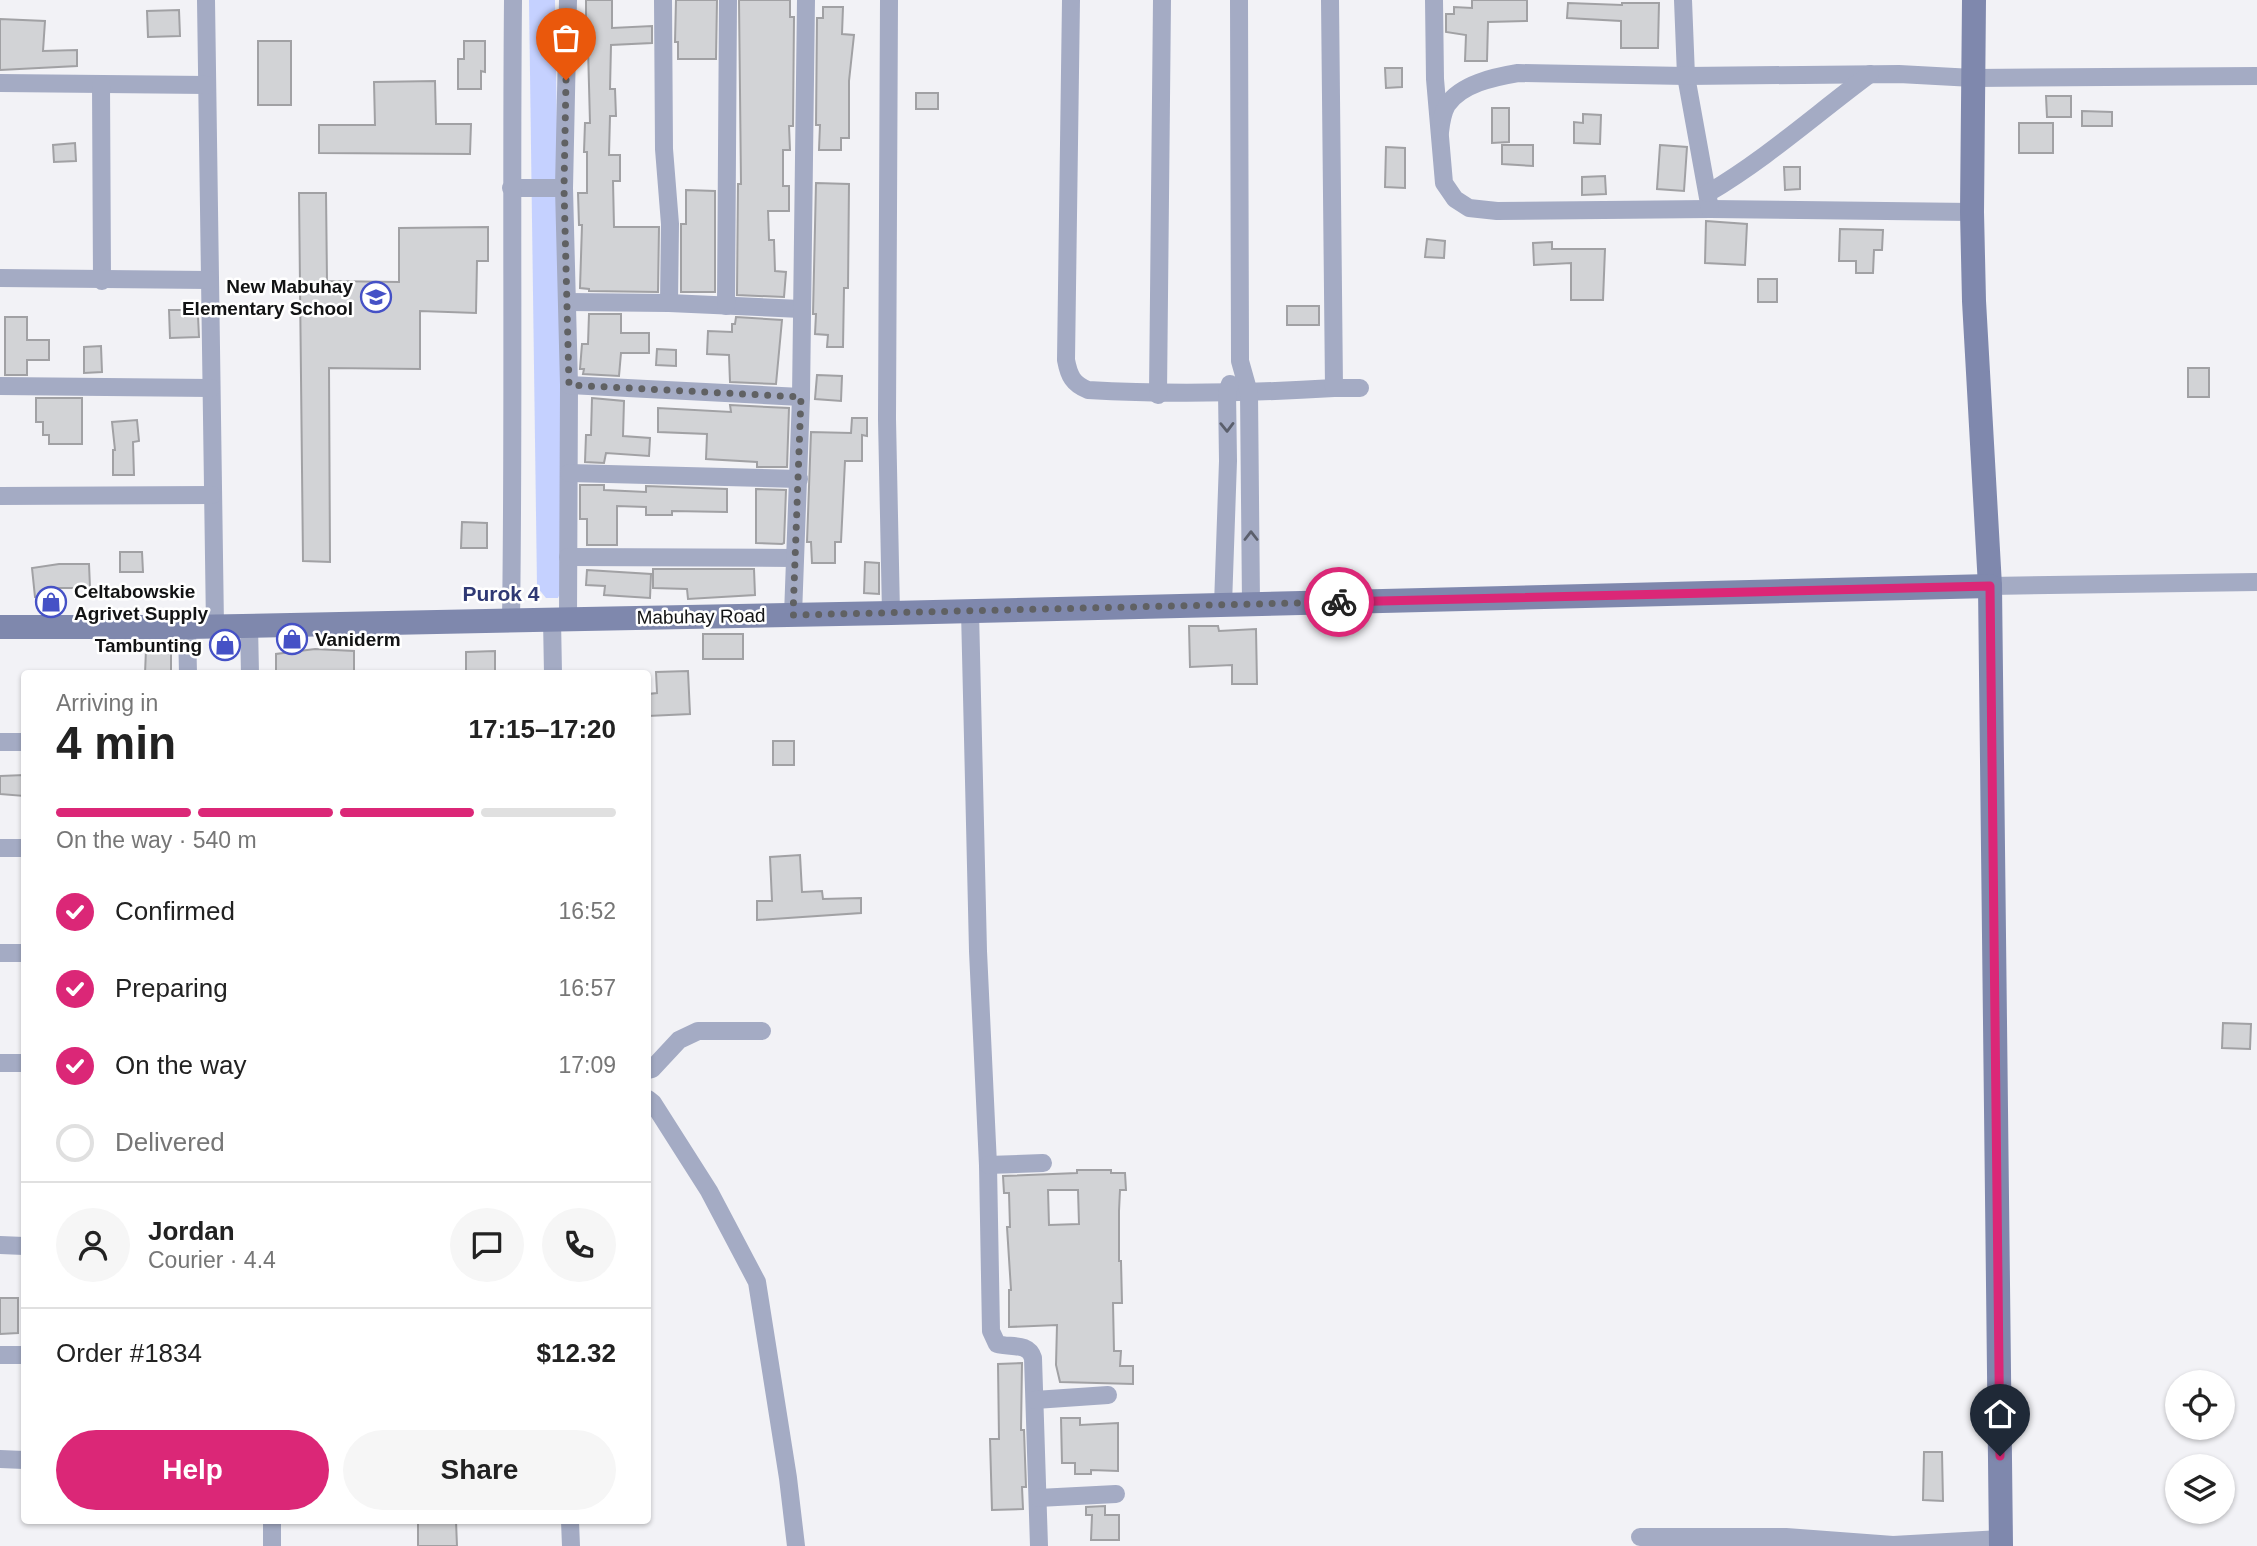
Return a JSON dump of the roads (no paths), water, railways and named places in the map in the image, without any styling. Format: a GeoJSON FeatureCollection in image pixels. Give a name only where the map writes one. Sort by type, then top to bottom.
{"type":"FeatureCollection","features":[{"type":"Feature","properties":{"kind":"street"},"geometry":{"type":"LineString","coordinates":[[206,0],[215,626]]}},
{"type":"Feature","properties":{"kind":"street"},"geometry":{"type":"LineString","coordinates":[[511,620],[514,405],[511,188],[513,0]]}},
{"type":"Feature","properties":{"kind":"street"},"geometry":{"type":"LineString","coordinates":[[554,670],[568,557],[569,385],[564,188],[568,0]]}},
{"type":"Feature","properties":{"kind":"street"},"geometry":{"type":"LineString","coordinates":[[663,0],[664,149],[670,224],[669,303]]}},
{"type":"Feature","properties":{"kind":"street"},"geometry":{"type":"LineString","coordinates":[[726,306],[728,0]]}},
{"type":"Feature","properties":{"kind":"street"},"geometry":{"type":"LineString","coordinates":[[793,615],[801,397],[806,0]]}},
{"type":"Feature","properties":{"kind":"street"},"geometry":{"type":"LineString","coordinates":[[889,0],[887,419],[891,613]]}},
{"type":"Feature","properties":{"kind":"street"},"geometry":{"type":"LineString","coordinates":[[1072,0],[1066,360],[1068,373],[1078,386],[1088,390],[1158,395],[1360,388]]}},
{"type":"Feature","properties":{"kind":"street"},"geometry":{"type":"LineString","coordinates":[[1158,395],[1162,0]]}},
{"type":"Feature","properties":{"kind":"street"},"geometry":{"type":"LineString","coordinates":[[1239,0],[1240,361],[1249,393],[1251,604]]}},
{"type":"Feature","properties":{"kind":"street"},"geometry":{"type":"LineString","coordinates":[[1330,0],[1334,388]]}},
{"type":"Feature","properties":{"kind":"street"},"geometry":{"type":"LineString","coordinates":[[1434,0],[1435,79],[1444,183],[1455,199],[1469,208],[1497,211],[1709,201],[1972,212]]}},
{"type":"Feature","properties":{"kind":"street"},"geometry":{"type":"LineString","coordinates":[[1683,0],[1686,76],[1709,201]]}},
{"type":"Feature","properties":{"kind":"street"},"geometry":{"type":"LineString","coordinates":[[1640,1537],[1786,1537],[1893,1545],[2001,1542],[1990,586],[1974,300],[1974,0]]}},
{"type":"Feature","properties":{"kind":"street"},"geometry":{"type":"LineString","coordinates":[[1440,132],[1443,114],[1455,96],[1497,76],[1518,73],[1686,76],[1870,74],[1973,78],[2257,76]]}},
{"type":"Feature","properties":{"kind":"street"},"geometry":{"type":"LineString","coordinates":[[1709,201],[1870,74]]}},
{"type":"Feature","properties":{"kind":"street"},"geometry":{"type":"LineString","coordinates":[[0,83],[207,85]]}},
{"type":"Feature","properties":{"kind":"street"},"geometry":{"type":"LineString","coordinates":[[101,84],[102,281]]}},
{"type":"Feature","properties":{"kind":"street"},"geometry":{"type":"LineString","coordinates":[[511,188],[564,188]]}},
{"type":"Feature","properties":{"kind":"street"},"geometry":{"type":"LineString","coordinates":[[0,278],[209,280]]}},
{"type":"Feature","properties":{"kind":"street"},"geometry":{"type":"LineString","coordinates":[[568,302],[801,309]]}},
{"type":"Feature","properties":{"kind":"street"},"geometry":{"type":"LineString","coordinates":[[1223,605],[1228,461],[1227,393],[1240,361]]}},
{"type":"Feature","properties":{"kind":"street"},"geometry":{"type":"LineString","coordinates":[[569,385],[801,397]]}},
{"type":"Feature","properties":{"kind":"street"},"geometry":{"type":"LineString","coordinates":[[0,386],[211,388]]}},
{"type":"Feature","properties":{"kind":"street"},"geometry":{"type":"LineString","coordinates":[[1228,461],[1250,461]]}},
{"type":"Feature","properties":{"kind":"street"},"geometry":{"type":"LineString","coordinates":[[569,473],[799,479]]}},
{"type":"Feature","properties":{"kind":"street"},"geometry":{"type":"LineString","coordinates":[[0,496],[212,495]]}},
{"type":"Feature","properties":{"kind":"street"},"geometry":{"type":"LineString","coordinates":[[568,557],[795,558]]}},
{"type":"Feature","properties":{"kind":"street"},"geometry":{"type":"LineString","coordinates":[[1990,586],[2257,582]]}},
{"type":"Feature","properties":{"kind":"street","name":"Mabuhay Road"},"geometry":{"type":"LineString","coordinates":[[0,627],[215,626],[891,613],[1990,586]]}},
{"type":"Feature","properties":{"kind":"street"},"geometry":{"type":"LineString","coordinates":[[970,611],[991,1331],[997,1344],[1026,1347],[1031,1352],[1039,1546]]}},
{"type":"Feature","properties":{"kind":"street"},"geometry":{"type":"LineString","coordinates":[[249,625],[250,670]]}},
{"type":"Feature","properties":{"kind":"street"},"geometry":{"type":"LineString","coordinates":[[187,626],[188,670]]}},
{"type":"Feature","properties":{"kind":"street"},"geometry":{"type":"LineString","coordinates":[[0,742],[21,742]]}},
{"type":"Feature","properties":{"kind":"street"},"geometry":{"type":"LineString","coordinates":[[0,848],[21,848]]}},
{"type":"Feature","properties":{"kind":"street"},"geometry":{"type":"LineString","coordinates":[[0,953],[21,953]]}},
{"type":"Feature","properties":{"kind":"street"},"geometry":{"type":"LineString","coordinates":[[651,1069],[679,1040],[698,1031],[762,1031]]}},
{"type":"Feature","properties":{"kind":"street"},"geometry":{"type":"LineString","coordinates":[[0,1063],[21,1063]]}},
{"type":"Feature","properties":{"kind":"street"},"geometry":{"type":"LineString","coordinates":[[651,1101],[709,1191],[757,1282],[796,1546]]}},
{"type":"Feature","properties":{"kind":"street"},"geometry":{"type":"LineString","coordinates":[[988,1165],[1043,1163]]}},
{"type":"Feature","properties":{"kind":"street"},"geometry":{"type":"LineString","coordinates":[[0,1245],[21,1246]]}},
{"type":"Feature","properties":{"kind":"street"},"geometry":{"type":"LineString","coordinates":[[0,1355],[21,1355]]}},
{"type":"Feature","properties":{"kind":"street"},"geometry":{"type":"LineString","coordinates":[[1035,1400],[1108,1395]]}},
{"type":"Feature","properties":{"kind":"street"},"geometry":{"type":"LineString","coordinates":[[0,1459],[21,1460]]}},
{"type":"Feature","properties":{"kind":"street"},"geometry":{"type":"LineString","coordinates":[[1038,1498],[1116,1494]]}},
{"type":"Feature","properties":{"kind":"street"},"geometry":{"type":"LineString","coordinates":[[271,1524],[272,1546]]}},
{"type":"Feature","properties":{"kind":"street"},"geometry":{"type":"LineString","coordinates":[[570,1524],[571,1546]]}},
{"type":"Feature","properties":{"kind":"place","name":"New Mabuhay Elementary School"},"geometry":{"type":"Point","coordinates":[376,297]}},
{"type":"Feature","properties":{"kind":"place","name":"Celtabowskie Agrivet Supply"},"geometry":{"type":"Point","coordinates":[51,602]}},
{"type":"Feature","properties":{"kind":"place","name":"Vaniderm"},"geometry":{"type":"Point","coordinates":[292,639]}},
{"type":"Feature","properties":{"kind":"place","name":"Tambunting"},"geometry":{"type":"Point","coordinates":[225,645]}},
{"type":"Feature","properties":{"kind":"district","name":"Purok 4"},"geometry":{"type":"Point","coordinates":[501,594]}}]}
